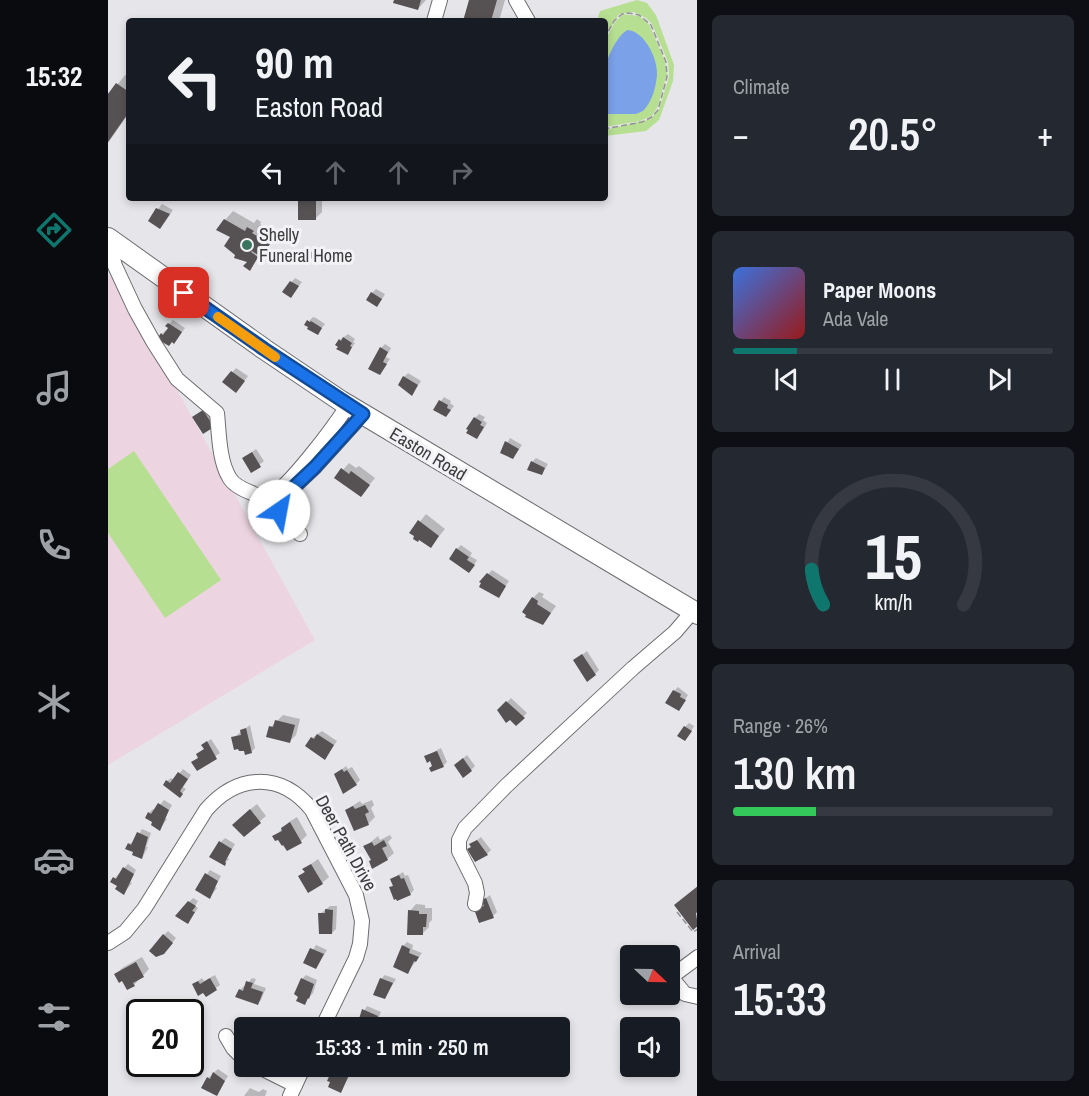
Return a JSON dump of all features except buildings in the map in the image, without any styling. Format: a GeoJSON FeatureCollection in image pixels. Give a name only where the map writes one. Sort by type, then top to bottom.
{"type":"FeatureCollection","features":[{"type":"Feature","properties":{"kind":"highway","name":"Easton Road"},"geometry":{"type":"LineString","coordinates":[[108,239],[264,349],[356,410],[695,612]]}},
{"type":"Feature","properties":{"kind":"street"},"geometry":{"type":"LineString","coordinates":[[435,18],[440,0]]}},
{"type":"Feature","properties":{"kind":"street"},"geometry":{"type":"LineString","coordinates":[[516,0],[522,18]]}},
{"type":"Feature","properties":{"kind":"street"},"geometry":{"type":"LineString","coordinates":[[108,239],[115,266],[154,343],[177,379],[217,413],[220,447],[229,478],[241,489],[263,498],[270,496],[285,484],[334,427],[356,410]]}},
{"type":"Feature","properties":{"kind":"street"},"geometry":{"type":"LineString","coordinates":[[300,534],[279,511],[279,501],[315,467],[356,410]]}},
{"type":"Feature","properties":{"kind":"street"},"geometry":{"type":"LineString","coordinates":[[475,904],[477,893],[475,883],[459,851],[459,840],[465,828],[506,786],[695,612]]}},
{"type":"Feature","properties":{"kind":"street","name":"Deer Path Drive"},"geometry":{"type":"LineString","coordinates":[[108,943],[125,932],[144,909],[206,810],[216,799],[231,788],[244,784],[257,782],[284,787],[304,800],[312,810],[356,895],[361,910],[362,932],[356,958],[327,1017]]}},
{"type":"Feature","properties":{"kind":"street"},"geometry":{"type":"LineString","coordinates":[[697,958],[672,977],[685,994],[697,998]]}},
{"type":"Feature","properties":{"kind":"street"},"geometry":{"type":"LineString","coordinates":[[226,1036],[234,1049]]}},
{"type":"Feature","properties":{"kind":"street"},"geometry":{"type":"LineString","coordinates":[[273,1077],[293,1091],[299,1077]]}},
{"type":"Feature","properties":{"kind":"path"},"geometry":{"type":"LineString","coordinates":[[608,32],[614,21],[622,14],[628,12],[643,17],[653,29],[668,73],[658,110],[652,117],[642,122],[608,128]]}},
{"type":"Feature","properties":{"kind":"path"},"geometry":{"type":"LineString","coordinates":[[677,912],[693,932],[697,929]]}},
{"type":"Feature","properties":{"kind":"shaded area"},"geometry":{"type":"Polygon","coordinates":[[[108,275],[117,281],[315,640],[108,765],[108,275]]]}},
{"type":"Feature","properties":{"kind":"green space"},"geometry":{"type":"Polygon","coordinates":[[[637,0],[647,3],[656,15],[674,65],[673,81],[659,120],[646,131],[608,136],[608,129],[651,119],[659,109],[669,77],[668,62],[652,24],[646,18],[633,12],[619,14],[608,32],[608,18],[599,18],[600,11],[637,0]]]}},
{"type":"Feature","properties":{"kind":"green space"},"geometry":{"type":"Polygon","coordinates":[[[623,14],[639,16],[649,24],[665,61],[667,74],[658,106],[652,116],[640,121],[608,126],[608,35],[623,14]]]}},
{"type":"Feature","properties":{"kind":"green space"},"geometry":{"type":"Polygon","coordinates":[[[134,451],[221,580],[165,618],[108,533],[108,469],[134,451]]]}},
{"type":"Feature","properties":{"kind":"water"},"geometry":{"type":"Polygon","coordinates":[[[628,30],[640,36],[653,54],[657,69],[655,89],[643,111],[636,114],[608,114],[608,59],[624,32],[628,30]]]}},
{"type":"Feature","properties":{"kind":"slow traffic"},"geometry":{"type":"LineString","coordinates":[[218,317],[275,357]]}},
{"type":"Feature","properties":{"kind":"place","name":"Shelly Funeral Home"},"geometry":{"type":"Point","coordinates":[247,245]}},
{"type":"Feature","properties":{"kind":"route"},"geometry":{"type":"LineString","coordinates":[[184,293],[363,414],[315,467],[279,501],[279,511]]}}]}
